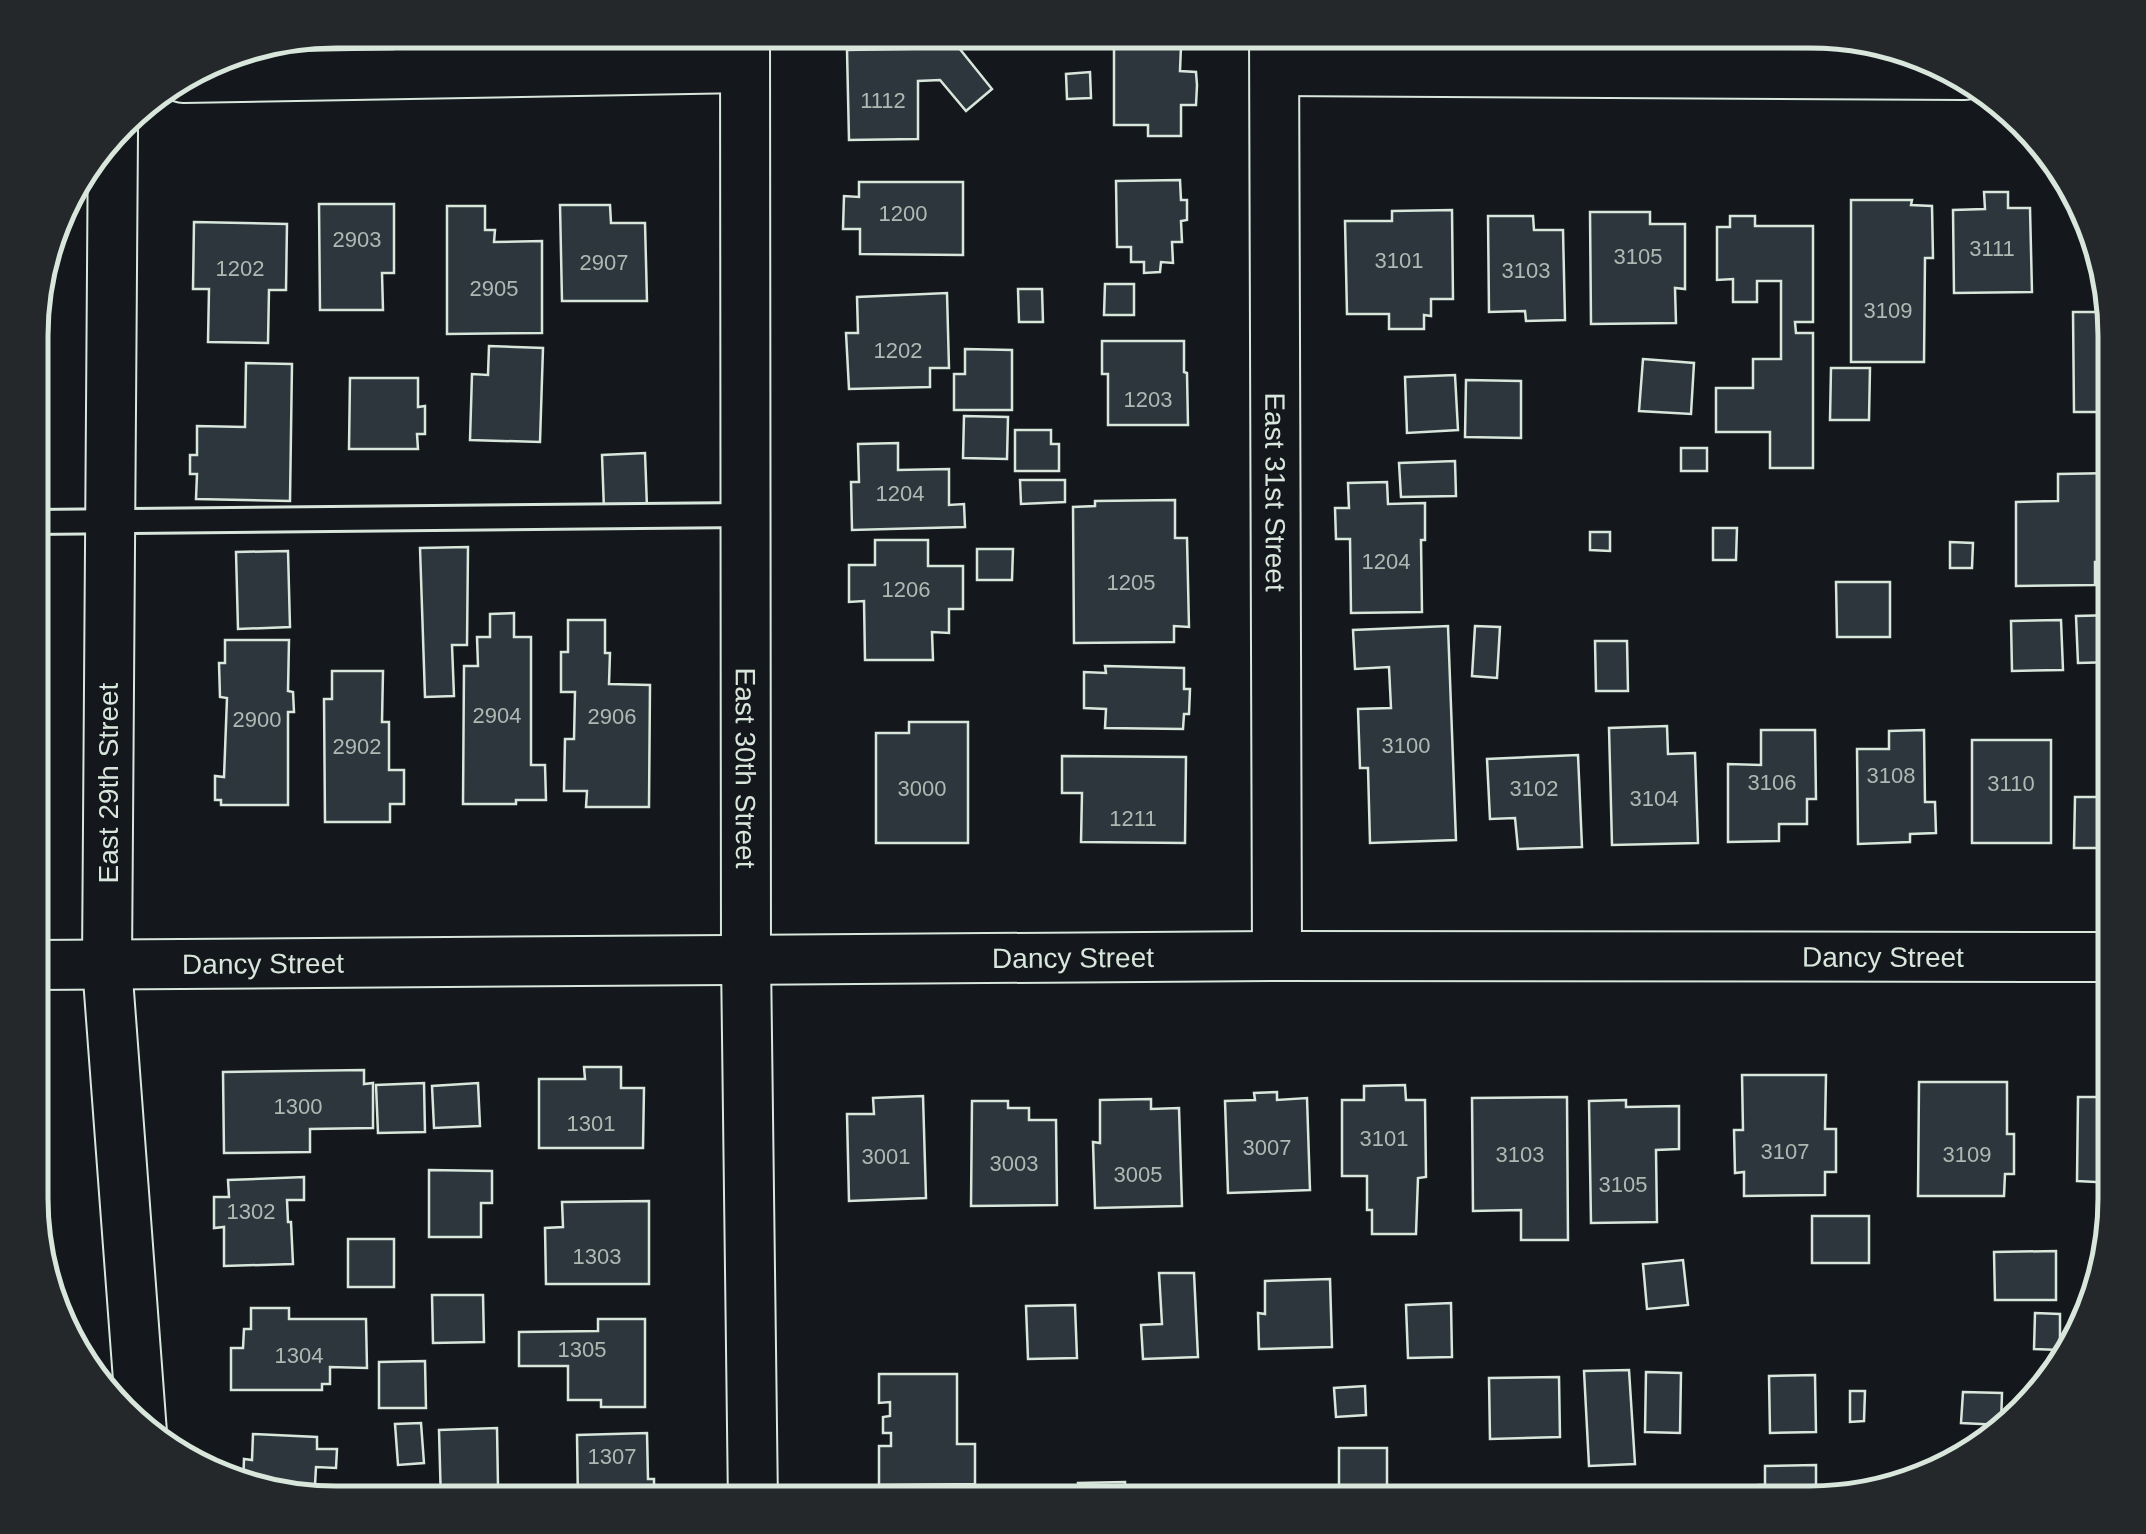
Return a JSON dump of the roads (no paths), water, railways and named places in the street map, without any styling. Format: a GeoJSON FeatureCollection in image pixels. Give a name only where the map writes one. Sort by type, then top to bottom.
{"type":"FeatureCollection","features":[{"type":"Feature","properties":{"kind":"street"},"geometry":{"type":"LineString","coordinates":[[247,62],[406,52],[745,49]]}},
{"type":"Feature","properties":{"kind":"street","name":"East 30th Street"},"geometry":{"type":"LineString","coordinates":[[745,49],[746,960],[753,1486]]}},
{"type":"Feature","properties":{"kind":"street"},"geometry":{"type":"LineString","coordinates":[[1274,50],[1930,74]]}},
{"type":"Feature","properties":{"kind":"street","name":"East 31st Street"},"geometry":{"type":"LineString","coordinates":[[1274,50],[1277,956]]}},
{"type":"Feature","properties":{"kind":"street","name":"East 29th Street"},"geometry":{"type":"LineString","coordinates":[[113,154],[107,966],[140,1409]]}},
{"type":"Feature","properties":{"kind":"street","name":"Dancy Street"},"geometry":{"type":"LineString","coordinates":[[48,965],[1277,956],[2098,956]]}},
{"type":"Feature","properties":{"kind":"lane"},"geometry":{"type":"LineString","coordinates":[[48,522],[746,515]]}}]}
